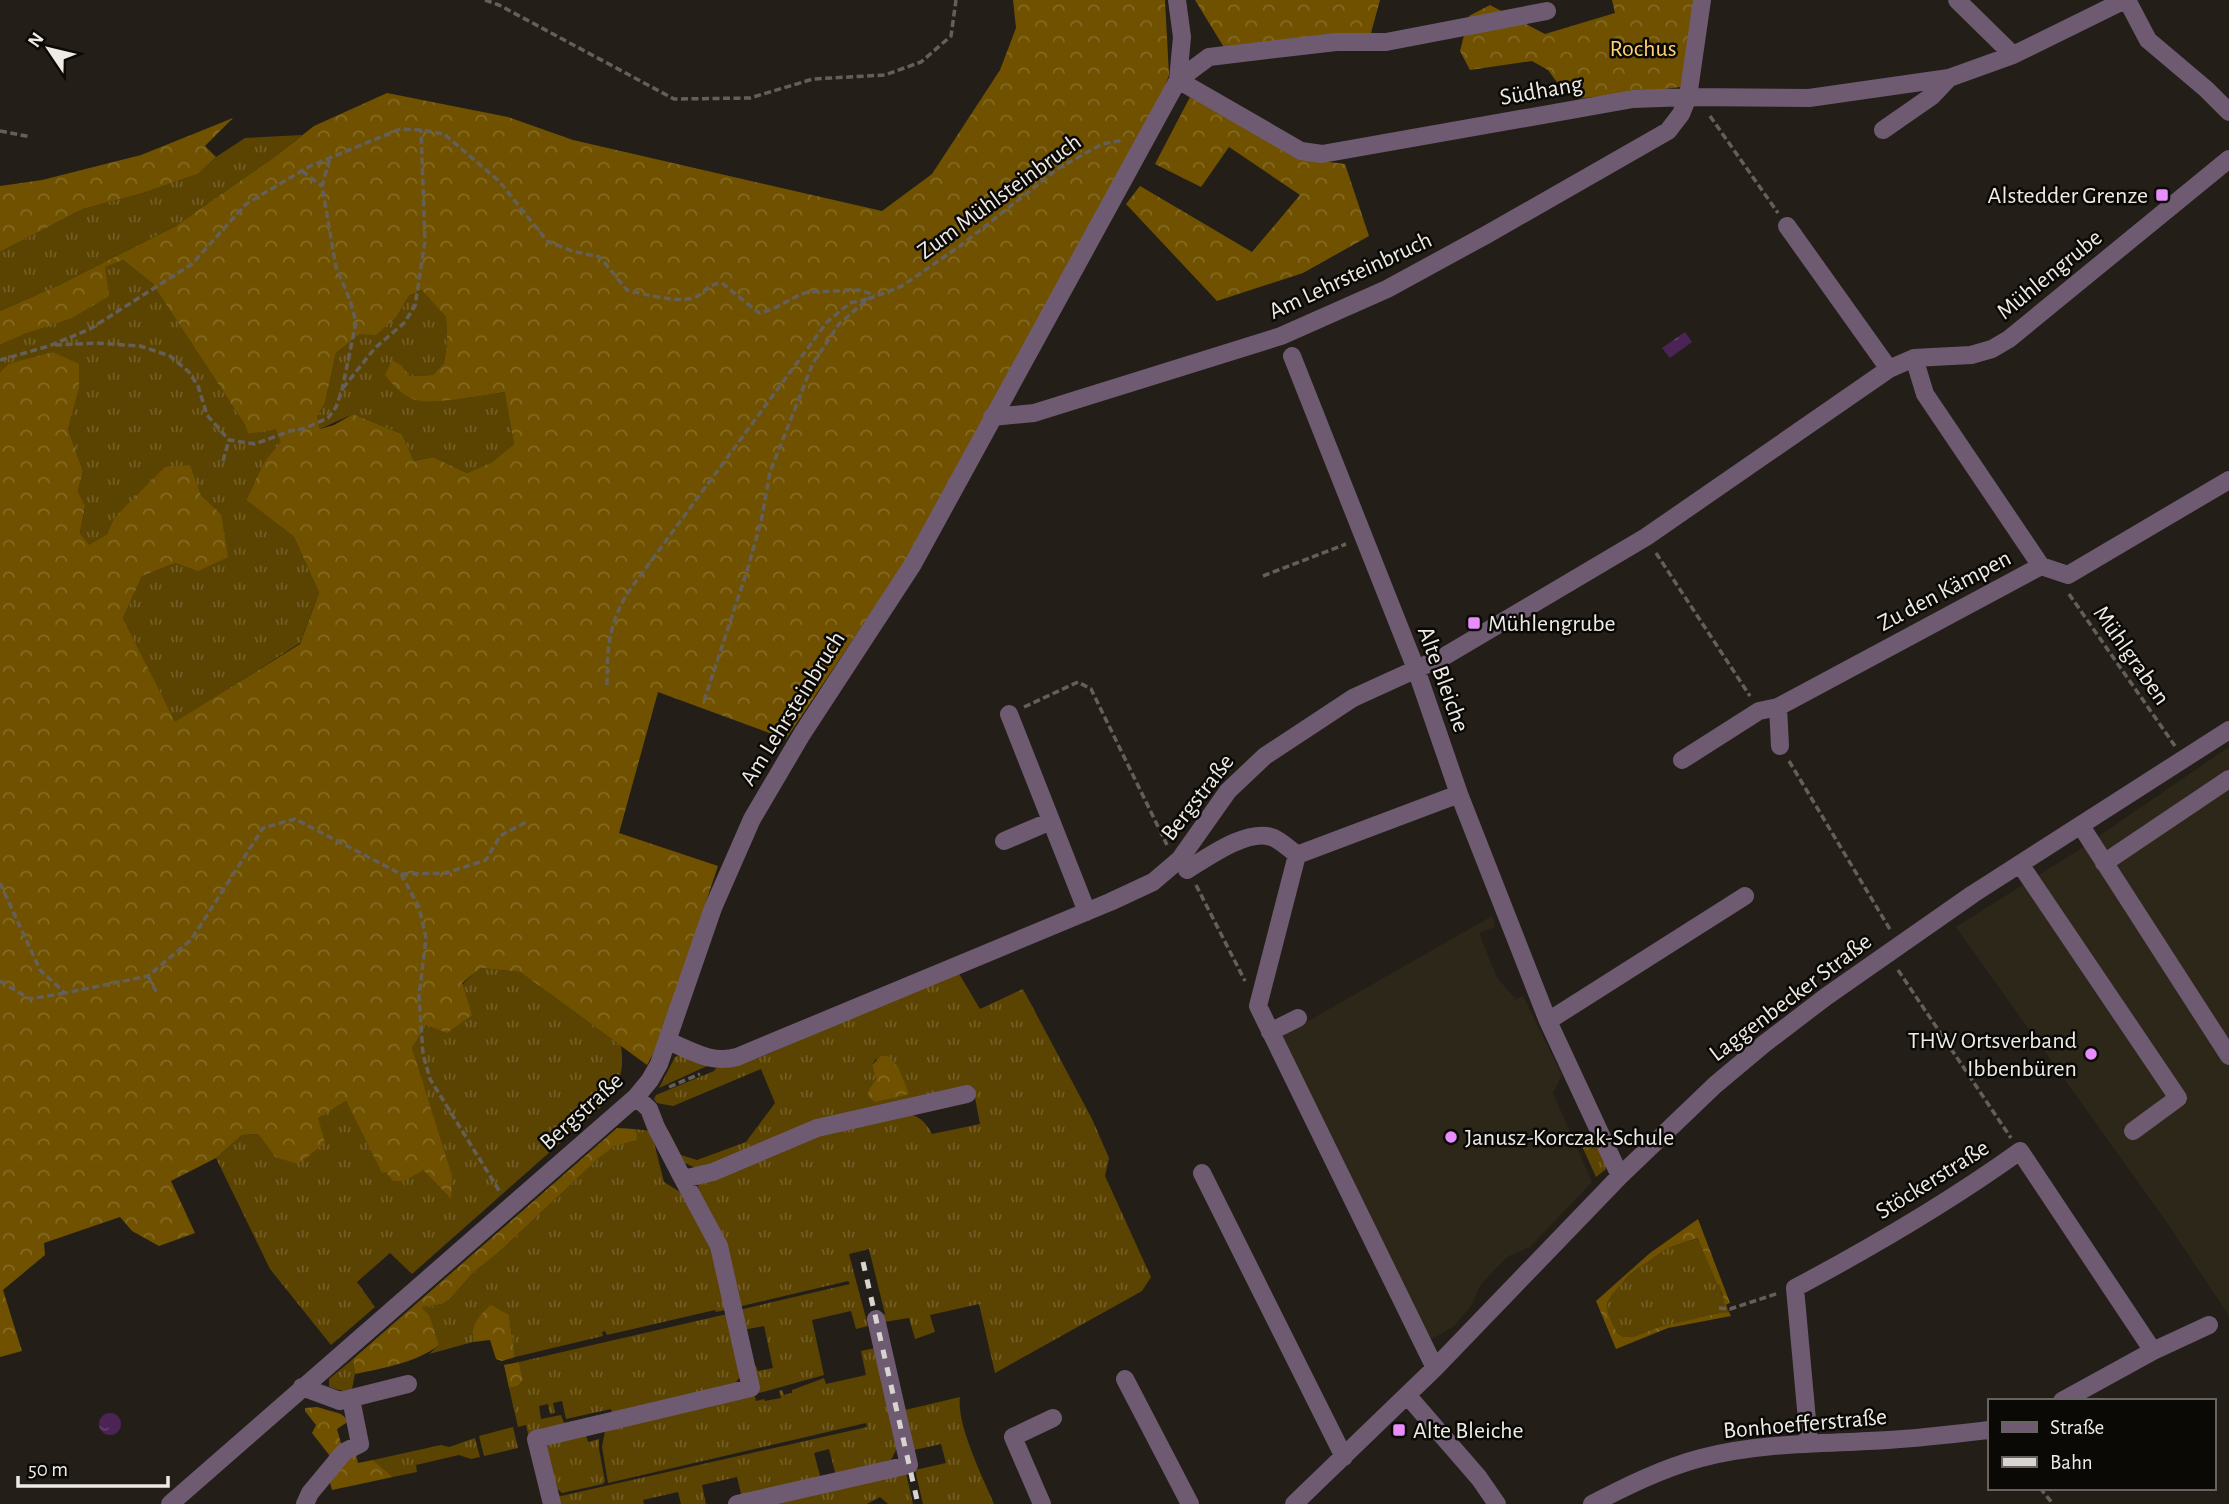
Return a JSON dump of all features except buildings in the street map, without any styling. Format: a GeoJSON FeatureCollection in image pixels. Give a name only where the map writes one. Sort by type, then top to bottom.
{"type":"FeatureCollection","features":[{"type":"Feature","properties":{"kind":"street"},"geometry":{"type":"LineString","coordinates":[[1177,0],[1182,37],[1178,80]]}},
{"type":"Feature","properties":{"kind":"street"},"geometry":{"type":"LineString","coordinates":[[1692,97],[1702,0]]}},
{"type":"Feature","properties":{"kind":"street"},"geometry":{"type":"LineString","coordinates":[[1957,0],[2012,55]]}},
{"type":"Feature","properties":{"kind":"street"},"geometry":{"type":"LineString","coordinates":[[2126,0],[2148,40],[2206,89],[2229,113]]}},
{"type":"Feature","properties":{"kind":"street","name":"Südhang"},"geometry":{"type":"LineString","coordinates":[[1178,80],[1301,151],[1322,154],[1633,99],[1809,98],[1949,78],[2012,55],[2126,0]]}},
{"type":"Feature","properties":{"kind":"street"},"geometry":{"type":"LineString","coordinates":[[1178,80],[1209,57],[1336,42],[1386,42],[1547,11]]}},
{"type":"Feature","properties":{"kind":"street"},"geometry":{"type":"LineString","coordinates":[[1883,130],[1932,96],[1949,78]]}},
{"type":"Feature","properties":{"kind":"street","name":"Am Lehrsteinbruch"},"geometry":{"type":"LineString","coordinates":[[668,1041],[713,908],[752,819],[802,734],[913,564],[1178,80]]}},
{"type":"Feature","properties":{"kind":"street","name":"Am Lehrsteinbruch"},"geometry":{"type":"LineString","coordinates":[[992,417],[1034,413],[1281,336],[1387,289],[1668,131],[1692,97]]}},
{"type":"Feature","properties":{"kind":"street","name":"Mühlengrube"},"geometry":{"type":"LineString","coordinates":[[1416,668],[1445,656],[1646,537],[1889,369],[1914,358],[1970,355],[1992,349],[2009,339],[2229,159]]}},
{"type":"Feature","properties":{"kind":"street"},"geometry":{"type":"LineString","coordinates":[[1787,226],[1889,369]]}},
{"type":"Feature","properties":{"kind":"street","name":"Alte Bleiche"},"geometry":{"type":"LineString","coordinates":[[1292,356],[1416,668],[1459,794],[1548,1021],[1620,1176]]}},
{"type":"Feature","properties":{"kind":"street"},"geometry":{"type":"LineString","coordinates":[[1914,358],[1925,394],[2046,568]]}},
{"type":"Feature","properties":{"kind":"street","name":"Zu den Kämpen"},"geometry":{"type":"LineString","coordinates":[[1682,760],[1759,711],[1779,707],[2046,568],[2068,575],[2229,480]]}},
{"type":"Feature","properties":{"kind":"street","name":"Bergstraße"},"geometry":{"type":"LineString","coordinates":[[723,1061],[1087,912],[1183,865],[1228,791],[1258,761],[1353,698],[1416,668]]}},
{"type":"Feature","properties":{"kind":"street"},"geometry":{"type":"LineString","coordinates":[[1779,707],[1780,746]]}},
{"type":"Feature","properties":{"kind":"street"},"geometry":{"type":"LineString","coordinates":[[1009,714],[1087,912]]}},
{"type":"Feature","properties":{"kind":"street","name":"Laggenbecker Straße"},"geometry":{"type":"LineString","coordinates":[[1294,1504],[1435,1368],[1620,1176],[1715,1085],[1764,1044],[1894,949],[2020,864],[2229,730]]}},
{"type":"Feature","properties":{"kind":"street"},"geometry":{"type":"LineString","coordinates":[[2104,863],[2229,779]]}},
{"type":"Feature","properties":{"kind":"street"},"geometry":{"type":"LineString","coordinates":[[1297,855],[1459,794]]}},
{"type":"Feature","properties":{"kind":"street"},"geometry":{"type":"LineString","coordinates":[[1004,841],[1051,821]]}},
{"type":"Feature","properties":{"kind":"street"},"geometry":{"type":"LineString","coordinates":[[2081,826],[2229,1056]]}},
{"type":"Feature","properties":{"kind":"street"},"geometry":{"type":"LineString","coordinates":[[1183,865],[1243,838],[1263,835],[1275,838],[1297,855]]}},
{"type":"Feature","properties":{"kind":"street"},"geometry":{"type":"LineString","coordinates":[[1297,855],[1258,1006],[1435,1368]]}},
{"type":"Feature","properties":{"kind":"street"},"geometry":{"type":"LineString","coordinates":[[2020,864],[2178,1098],[2133,1131]]}},
{"type":"Feature","properties":{"kind":"street"},"geometry":{"type":"LineString","coordinates":[[1548,1021],[1745,896]]}},
{"type":"Feature","properties":{"kind":"street"},"geometry":{"type":"LineString","coordinates":[[1270,1032],[1298,1018]]}},
{"type":"Feature","properties":{"kind":"street"},"geometry":{"type":"LineString","coordinates":[[668,1041],[723,1061]]}},
{"type":"Feature","properties":{"kind":"street","name":"Bergstraße"},"geometry":{"type":"LineString","coordinates":[[170,1504],[636,1097],[650,1080],[668,1041]]}},
{"type":"Feature","properties":{"kind":"street"},"geometry":{"type":"LineString","coordinates":[[683,1179],[740,1162],[817,1128],[967,1094]]}},
{"type":"Feature","properties":{"kind":"street"},"geometry":{"type":"LineString","coordinates":[[549,1503],[536,1439],[751,1388],[719,1246],[649,1109],[636,1097]]}},
{"type":"Feature","properties":{"kind":"street","name":"Stöckerstraße"},"geometry":{"type":"LineString","coordinates":[[1794,1288],[1930,1210],[2020,1151],[2153,1351]]}},
{"type":"Feature","properties":{"kind":"street"},"geometry":{"type":"LineString","coordinates":[[1202,1173],[1344,1457]]}},
{"type":"Feature","properties":{"kind":"street"},"geometry":{"type":"LineString","coordinates":[[1794,1288],[1810,1442]]}},
{"type":"Feature","properties":{"kind":"street"},"geometry":{"type":"LineString","coordinates":[[737,1504],[909,1465],[876,1319]]}},
{"type":"Feature","properties":{"kind":"street"},"geometry":{"type":"LineString","coordinates":[[2066,1399],[2153,1351],[2209,1325]]}},
{"type":"Feature","properties":{"kind":"street"},"geometry":{"type":"LineString","coordinates":[[1125,1379],[1190,1504]]}},
{"type":"Feature","properties":{"kind":"street"},"geometry":{"type":"LineString","coordinates":[[302,1387],[340,1401],[408,1384]]}},
{"type":"Feature","properties":{"kind":"street"},"geometry":{"type":"LineString","coordinates":[[1407,1395],[1497,1504]]}},
{"type":"Feature","properties":{"kind":"street"},"geometry":{"type":"LineString","coordinates":[[305,1504],[310,1493],[344,1452],[360,1444],[351,1399]]}},
{"type":"Feature","properties":{"kind":"street"},"geometry":{"type":"LineString","coordinates":[[1042,1504],[1013,1437],[1053,1418]]}},
{"type":"Feature","properties":{"kind":"street","name":"Bonhoefferstraße"},"geometry":{"type":"LineString","coordinates":[[1592,1504],[1646,1477],[1700,1458],[1754,1448],[1810,1442],[1887,1440],[1988,1430]]}},
{"type":"Feature","properties":{"kind":"path"},"geometry":{"type":"LineString","coordinates":[[485,0],[674,99],[750,98],[813,79],[885,75],[921,62],[951,36],[956,0]]}},
{"type":"Feature","properties":{"kind":"path"},"geometry":{"type":"LineString","coordinates":[[1692,97],[1787,226]]}},
{"type":"Feature","properties":{"kind":"path"},"geometry":{"type":"LineString","coordinates":[[0,360],[49,346],[90,329],[192,264],[246,204],[302,171],[400,129],[444,134],[499,181],[547,241],[572,251],[600,257],[627,290],[682,299],[695,297],[710,284],[722,283],[759,313],[799,295],[859,289],[875,295]]}},
{"type":"Feature","properties":{"kind":"path"},"geometry":{"type":"LineString","coordinates":[[342,390],[376,348],[404,323],[415,306],[425,241],[421,130]]}},
{"type":"Feature","properties":{"kind":"path"},"geometry":{"type":"LineString","coordinates":[[0,131],[31,137]]}},
{"type":"Feature","properties":{"kind":"path","name":"Zum Mühlsteinbruch"},"geometry":{"type":"LineString","coordinates":[[869,299],[902,286],[1059,168],[1102,144],[1131,139],[1146,140]]}},
{"type":"Feature","properties":{"kind":"path"},"geometry":{"type":"LineString","coordinates":[[49,346],[96,343],[140,346],[170,356],[189,372],[198,386],[207,415],[229,440],[255,444],[328,418],[336,407],[342,390],[356,322],[336,267],[322,186],[330,158]]}},
{"type":"Feature","properties":{"kind":"path"},"geometry":{"type":"LineString","coordinates":[[302,171],[322,186]]}},
{"type":"Feature","properties":{"kind":"path"},"geometry":{"type":"LineString","coordinates":[[607,685],[609,634],[618,608],[629,591],[827,322],[850,303],[869,299]]}},
{"type":"Feature","properties":{"kind":"path"},"geometry":{"type":"LineString","coordinates":[[704,701],[747,570],[761,522],[770,472],[788,422],[813,363],[839,324],[869,299]]}},
{"type":"Feature","properties":{"kind":"path"},"geometry":{"type":"LineString","coordinates":[[223,461],[229,440]]}},
{"type":"Feature","properties":{"kind":"path"},"geometry":{"type":"LineString","coordinates":[[1263,576],[1364,537]]}},
{"type":"Feature","properties":{"kind":"path"},"geometry":{"type":"LineString","coordinates":[[1646,537],[1759,711]]}},
{"type":"Feature","properties":{"kind":"path","name":"Mühlgraben"},"geometry":{"type":"LineString","coordinates":[[2046,568],[2185,760]]}},
{"type":"Feature","properties":{"kind":"path"},"geometry":{"type":"LineString","coordinates":[[1009,714],[1078,682],[1091,690],[1163,840],[1183,865],[1258,1006]]}},
{"type":"Feature","properties":{"kind":"path"},"geometry":{"type":"LineString","coordinates":[[1780,746],[1891,928],[1899,971],[2020,1151]]}},
{"type":"Feature","properties":{"kind":"path"},"geometry":{"type":"LineString","coordinates":[[0,981],[30,999],[148,976],[191,940],[263,828],[295,819],[401,874],[446,873],[485,860],[500,836],[528,821]]}},
{"type":"Feature","properties":{"kind":"path"},"geometry":{"type":"LineString","coordinates":[[401,874],[419,907],[426,938],[419,997],[423,1054],[430,1079],[502,1196]]}},
{"type":"Feature","properties":{"kind":"path"},"geometry":{"type":"LineString","coordinates":[[0,883],[40,970],[65,993]]}},
{"type":"Feature","properties":{"kind":"path"},"geometry":{"type":"LineString","coordinates":[[148,976],[158,995]]}},
{"type":"Feature","properties":{"kind":"path"},"geometry":{"type":"LineString","coordinates":[[636,1097],[653,1094],[710,1070],[712,1066],[723,1061]]}},
{"type":"Feature","properties":{"kind":"path"},"geometry":{"type":"LineString","coordinates":[[1719,1308],[1730,1309],[1794,1288]]}},
{"type":"Feature","properties":{"kind":"path"},"geometry":{"type":"LineString","coordinates":[[2042,1490],[2053,1504]]}},
{"type":"Feature","properties":{"kind":"shaded area"},"geometry":{"type":"Polygon","coordinates":[[[2229,747],[2229,1316],[2166,1221],[1956,927],[2077,851],[2229,747]]]}},
{"type":"Feature","properties":{"kind":"shaded area","name":"Janusz-Korczak-Schule"},"geometry":{"type":"Polygon","coordinates":[[[1492,916],[1495,927],[1479,933],[1497,978],[1516,999],[1523,996],[1562,1075],[1553,1093],[1592,1182],[1530,1247],[1507,1257],[1481,1284],[1471,1306],[1454,1326],[1432,1339],[1424,1337],[1282,1036],[1492,916]]]}},
{"type":"Feature","properties":{"kind":"green space"},"geometry":{"type":"Polygon","coordinates":[[[1013,0],[1165,0],[1169,75],[1163,92],[905,562],[786,739],[658,692],[619,833],[718,866],[659,1043],[647,1065],[520,972],[481,968],[462,983],[472,1015],[447,1033],[427,1025],[412,1048],[452,1176],[451,1199],[423,1170],[404,1181],[393,1181],[386,1172],[382,1173],[346,1101],[318,1118],[325,1143],[298,1164],[275,1157],[258,1134],[242,1135],[216,1158],[171,1181],[195,1233],[159,1246],[132,1231],[120,1217],[44,1243],[45,1255],[3,1290],[22,1351],[0,1357],[0,372],[8,364],[53,352],[79,364],[79,389],[68,429],[83,471],[78,491],[85,507],[80,533],[89,545],[107,534],[114,518],[165,467],[190,465],[201,495],[221,514],[228,557],[198,571],[176,563],[142,576],[123,618],[175,722],[300,644],[319,593],[294,537],[246,500],[264,462],[281,442],[276,429],[248,434],[245,425],[152,283],[123,260],[105,267],[109,296],[72,318],[0,345],[0,311],[59,285],[174,227],[314,126],[387,93],[508,117],[573,140],[882,211],[932,174],[1000,70],[1016,28],[1013,0]],[[422,290],[409,296],[397,316],[376,335],[360,334],[336,353],[325,403],[317,417],[320,429],[334,425],[353,414],[402,434],[414,461],[433,457],[467,473],[492,462],[514,444],[505,392],[422,401],[402,393],[385,375],[392,360],[402,366],[410,376],[433,375],[444,363],[446,317],[422,290]]]}},
{"type":"Feature","properties":{"kind":"green space"},"geometry":{"type":"Polygon","coordinates":[[[1195,0],[1380,0],[1371,33],[1225,49],[1195,0]]]}},
{"type":"Feature","properties":{"kind":"green space","name":"Rochus"},"geometry":{"type":"Polygon","coordinates":[[[1612,0],[1696,0],[1681,87],[1576,99],[1548,70],[1532,61],[1470,70],[1460,51],[1469,16],[1490,5],[1545,34],[1615,13],[1612,0]]]}},
{"type":"Feature","properties":{"kind":"green space"},"geometry":{"type":"Polygon","coordinates":[[[1190,97],[1298,158],[1345,164],[1369,236],[1303,273],[1217,301],[1126,204],[1140,186],[1252,252],[1300,195],[1229,147],[1201,187],[1155,164],[1190,97]]]}},
{"type":"Feature","properties":{"kind":"green space"},"geometry":{"type":"Polygon","coordinates":[[[233,118],[205,146],[216,157],[198,174],[140,194],[83,209],[0,252],[0,186],[42,180],[141,155],[233,118]]]}},
{"type":"Feature","properties":{"kind":"green space"},"geometry":{"type":"Polygon","coordinates":[[[302,135],[174,227],[59,285],[0,311],[0,252],[83,209],[140,194],[198,174],[216,157],[245,138],[302,135]]]}},
{"type":"Feature","properties":{"kind":"green space"},"geometry":{"type":"Polygon","coordinates":[[[123,260],[152,283],[245,425],[248,434],[276,428],[282,442],[264,462],[246,500],[294,537],[319,593],[300,643],[175,723],[123,618],[142,576],[176,563],[221,514],[201,495],[190,466],[139,495],[114,518],[107,534],[89,546],[80,533],[85,508],[78,491],[83,471],[68,429],[79,389],[8,364],[0,372],[0,345],[27,333],[104,267],[123,260]]]}},
{"type":"Feature","properties":{"kind":"green space"},"geometry":{"type":"Polygon","coordinates":[[[423,290],[446,317],[447,342],[444,363],[433,375],[410,376],[402,366],[418,401],[506,392],[514,444],[492,462],[467,473],[433,457],[414,461],[402,434],[353,414],[320,429],[317,417],[325,403],[336,353],[360,334],[397,316],[409,296],[423,290]]]}},
{"type":"Feature","properties":{"kind":"green space"},"geometry":{"type":"Polygon","coordinates":[[[481,968],[520,972],[621,1046],[622,1067],[617,1084],[611,1098],[412,1274],[390,1253],[357,1282],[375,1307],[331,1345],[270,1269],[216,1158],[242,1135],[258,1134],[275,1157],[317,1118],[346,1101],[382,1172],[423,1170],[450,1198],[412,1048],[443,1005],[481,968]]]}},
{"type":"Feature","properties":{"kind":"green space"},"geometry":{"type":"Polygon","coordinates":[[[958,972],[980,1009],[1023,989],[1092,1119],[1109,1158],[1105,1176],[1151,1277],[1142,1291],[995,1373],[979,1304],[930,1315],[935,1332],[915,1339],[909,1318],[884,1322],[882,1316],[885,1314],[869,1249],[849,1254],[868,1326],[856,1329],[851,1311],[812,1320],[824,1375],[759,1393],[753,1367],[756,1366],[758,1371],[773,1368],[764,1326],[743,1330],[739,1310],[850,1284],[848,1281],[738,1307],[699,1192],[700,1182],[805,1138],[909,1114],[923,1121],[932,1134],[980,1124],[973,1087],[702,1169],[683,1161],[664,1132],[668,1130],[681,1155],[697,1160],[746,1142],[775,1103],[761,1069],[673,1106],[657,1103],[654,1099],[656,1095],[716,1068],[754,1057],[756,1059],[958,972]],[[876,1059],[872,1065],[876,1079],[869,1089],[909,1094],[876,1059]]]}},
{"type":"Feature","properties":{"kind":"green space"},"geometry":{"type":"Polygon","coordinates":[[[679,1055],[707,1066],[659,1088],[675,1057],[679,1055]]]}},
{"type":"Feature","properties":{"kind":"green space"},"geometry":{"type":"Polygon","coordinates":[[[881,1056],[888,1056],[898,1067],[909,1094],[875,1102],[868,1096],[876,1079],[872,1065],[881,1056]]]}},
{"type":"Feature","properties":{"kind":"green space"},"geometry":{"type":"Polygon","coordinates":[[[617,1128],[634,1129],[636,1140],[615,1146],[599,1158],[474,1272],[450,1299],[443,1304],[422,1307],[430,1317],[439,1345],[410,1361],[355,1374],[353,1359],[617,1128]]]}},
{"type":"Feature","properties":{"kind":"green space"},"geometry":{"type":"Polygon","coordinates":[[[634,1129],[651,1131],[664,1182],[685,1195],[711,1244],[725,1310],[607,1335],[605,1331],[602,1332],[603,1336],[515,1357],[509,1315],[472,1334],[473,1342],[429,1354],[439,1345],[430,1318],[422,1307],[443,1304],[450,1299],[474,1272],[599,1158],[637,1134],[634,1129]]]}},
{"type":"Feature","properties":{"kind":"green space"},"geometry":{"type":"Polygon","coordinates":[[[1577,1135],[1594,1136],[1605,1158],[1606,1169],[1596,1177],[1577,1135]]]}},
{"type":"Feature","properties":{"kind":"green space"},"geometry":{"type":"Polygon","coordinates":[[[1698,1219],[1730,1303],[1725,1305],[1720,1285],[1717,1284],[1698,1238],[1668,1248],[1630,1274],[1607,1303],[1608,1313],[1617,1333],[1623,1337],[1633,1337],[1662,1326],[1721,1313],[1729,1312],[1731,1316],[1668,1328],[1616,1349],[1596,1301],[1650,1253],[1698,1219]]]}},
{"type":"Feature","properties":{"kind":"green space"},"geometry":{"type":"Polygon","coordinates":[[[1699,1238],[1717,1284],[1720,1284],[1723,1291],[1721,1292],[1729,1312],[1662,1326],[1633,1337],[1623,1337],[1617,1333],[1608,1313],[1607,1303],[1630,1274],[1668,1248],[1699,1238]]]}},
{"type":"Feature","properties":{"kind":"green space"},"geometry":{"type":"Polygon","coordinates":[[[491,1305],[509,1315],[515,1357],[502,1361],[496,1359],[490,1340],[473,1342],[476,1321],[491,1305]]]}},
{"type":"Feature","properties":{"kind":"green space"},"geometry":{"type":"Polygon","coordinates":[[[727,1314],[740,1377],[732,1387],[612,1415],[611,1409],[566,1419],[562,1401],[553,1403],[555,1413],[550,1414],[548,1404],[539,1406],[541,1419],[561,1415],[564,1423],[608,1413],[609,1416],[528,1434],[526,1425],[518,1427],[509,1388],[518,1386],[523,1380],[519,1362],[727,1314]]]}},
{"type":"Feature","properties":{"kind":"green space"},"geometry":{"type":"Polygon","coordinates":[[[875,1348],[898,1446],[891,1460],[836,1476],[829,1449],[814,1453],[821,1479],[742,1498],[737,1477],[702,1485],[706,1504],[681,1504],[678,1492],[643,1500],[644,1504],[558,1504],[556,1494],[561,1496],[867,1427],[866,1423],[608,1483],[602,1447],[605,1431],[755,1396],[756,1401],[781,1398],[779,1391],[782,1390],[784,1395],[792,1393],[792,1390],[824,1378],[826,1384],[866,1375],[861,1351],[875,1348]]]}},
{"type":"Feature","properties":{"kind":"green space"},"geometry":{"type":"Polygon","coordinates":[[[353,1359],[355,1374],[352,1389],[346,1392],[329,1387],[329,1379],[353,1359]]]}},
{"type":"Feature","properties":{"kind":"green space"},"geometry":{"type":"Polygon","coordinates":[[[519,1362],[523,1380],[518,1386],[509,1388],[504,1365],[519,1362]]]}},
{"type":"Feature","properties":{"kind":"green space"},"geometry":{"type":"Polygon","coordinates":[[[960,1397],[966,1436],[994,1504],[923,1504],[915,1470],[946,1463],[941,1444],[914,1450],[905,1410],[960,1397]]]}},
{"type":"Feature","properties":{"kind":"green space"},"geometry":{"type":"Polygon","coordinates":[[[317,1407],[341,1414],[349,1421],[337,1429],[342,1447],[333,1460],[312,1433],[316,1425],[305,1411],[305,1408],[317,1407]]]}},
{"type":"Feature","properties":{"kind":"green space"},"geometry":{"type":"Polygon","coordinates":[[[513,1427],[518,1448],[484,1456],[479,1436],[513,1427]]]}},
{"type":"Feature","properties":{"kind":"green space"},"geometry":{"type":"Polygon","coordinates":[[[585,1432],[588,1442],[599,1439],[605,1481],[603,1484],[562,1493],[555,1487],[545,1450],[547,1445],[585,1432]]]}},
{"type":"Feature","properties":{"kind":"green space"},"geometry":{"type":"Polygon","coordinates":[[[475,1438],[480,1457],[471,1459],[459,1455],[416,1465],[417,1472],[393,1477],[373,1460],[441,1445],[449,1447],[475,1438]]]}},
{"type":"Feature","properties":{"kind":"green space"},"geometry":{"type":"Polygon","coordinates":[[[356,1455],[358,1463],[373,1460],[393,1477],[332,1490],[329,1479],[345,1458],[356,1455]]]}},
{"type":"Feature","properties":{"kind":"green space"},"geometry":{"type":"Polygon","coordinates":[[[906,1473],[913,1504],[888,1504],[880,1497],[867,1504],[767,1504],[906,1473]]]}},
{"type":"Feature","properties":{"kind":"water"},"geometry":{"type":"Polygon","coordinates":[[[1685,332],[1692,342],[1670,358],[1662,348],[1685,332]]]}},
{"type":"Feature","properties":{"kind":"water"},"geometry":{"type":"Polygon","coordinates":[[[110,1413],[118,1416],[121,1424],[118,1432],[110,1435],[102,1432],[99,1424],[102,1416],[110,1413]]]}},
{"type":"Feature","properties":{"kind":"railway"},"geometry":{"type":"LineString","coordinates":[[863,1262],[918,1504]]}},
{"type":"Feature","properties":{"kind":"place","name":"Alstedder Grenze"},"geometry":{"type":"Point","coordinates":[2162,195]}},
{"type":"Feature","properties":{"kind":"place","name":"Mühlengrube"},"geometry":{"type":"Point","coordinates":[1474,623]}},
{"type":"Feature","properties":{"kind":"place","name":"THW Ortsverband Ibbenbüren"},"geometry":{"type":"Point","coordinates":[2091,1054]}},
{"type":"Feature","properties":{"kind":"place","name":"Janusz-Korczak-Schule"},"geometry":{"type":"Point","coordinates":[1451,1137]}},
{"type":"Feature","properties":{"kind":"place","name":"Alte Bleiche"},"geometry":{"type":"Point","coordinates":[1399,1430]}}]}
